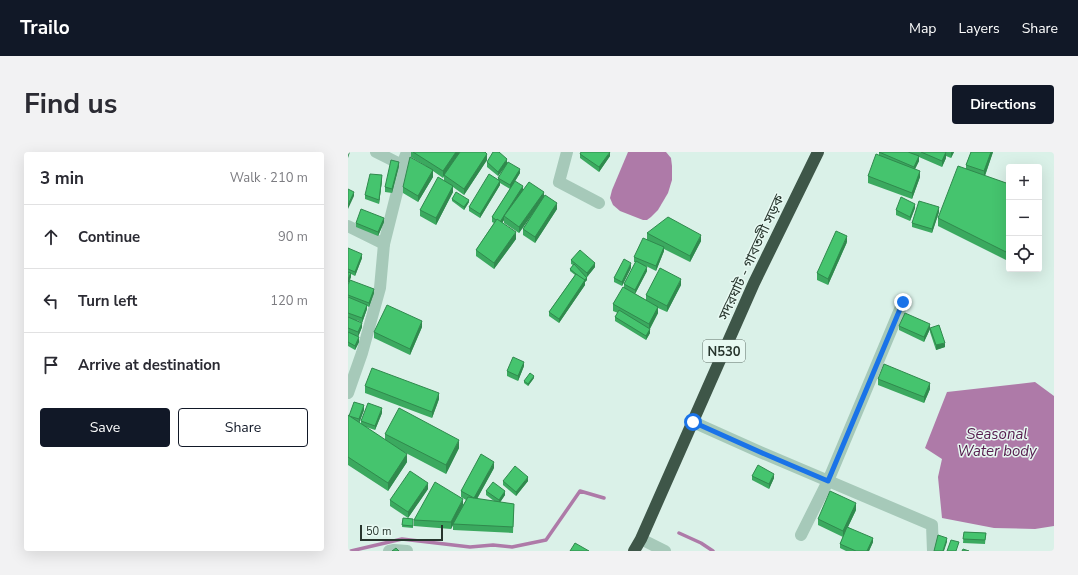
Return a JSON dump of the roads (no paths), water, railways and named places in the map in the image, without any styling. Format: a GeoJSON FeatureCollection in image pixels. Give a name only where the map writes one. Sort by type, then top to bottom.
{"type":"FeatureCollection","features":[{"type":"Feature","properties":{"kind":"highway","name":"সদরঘাট - গাবতলী সড়ক"},"geometry":{"type":"LineString","coordinates":[[634,551],[754,283],[818,152]]}},
{"type":"Feature","properties":{"kind":"street"},"geometry":{"type":"LineString","coordinates":[[376,152],[402,165]]}},
{"type":"Feature","properties":{"kind":"street"},"geometry":{"type":"LineString","coordinates":[[348,393],[362,353],[380,288],[384,244],[402,165],[407,152]]}},
{"type":"Feature","properties":{"kind":"street"},"geometry":{"type":"LineString","coordinates":[[567,152],[559,182],[599,202]]}},
{"type":"Feature","properties":{"kind":"street"},"geometry":{"type":"LineString","coordinates":[[348,226],[384,244]]}},
{"type":"Feature","properties":{"kind":"street"},"geometry":{"type":"LineString","coordinates":[[801,535],[828,481],[903,302]]}},
{"type":"Feature","properties":{"kind":"street"},"geometry":{"type":"LineString","coordinates":[[693,422],[932,525],[933,551]]}},
{"type":"Feature","properties":{"kind":"street"},"geometry":{"type":"LineString","coordinates":[[641,538],[665,551]]}},
{"type":"Feature","properties":{"kind":"street"},"geometry":{"type":"LineString","coordinates":[[389,551],[407,551]]}},
{"type":"Feature","properties":{"kind":"water"},"geometry":{"type":"Polygon","coordinates":[[[628,152],[666,152],[671,158],[672,180],[668,193],[658,210],[647,220],[643,220],[620,211],[613,205],[610,198],[628,152]]]}},
{"type":"Feature","properties":{"kind":"water","name":"Seasonal Water body"},"geometry":{"type":"Polygon","coordinates":[[[1035,382],[1054,396],[1054,526],[1035,529],[994,528],[942,518],[938,477],[942,459],[925,448],[947,392],[1035,382]]]}},
{"type":"Feature","properties":{"kind":"waterway"},"geometry":{"type":"LineString","coordinates":[[351,551],[402,539],[470,547],[493,545],[512,547],[546,540],[580,491],[604,498]]}},
{"type":"Feature","properties":{"kind":"waterway"},"geometry":{"type":"LineString","coordinates":[[679,533],[701,543],[713,551]]}}]}
